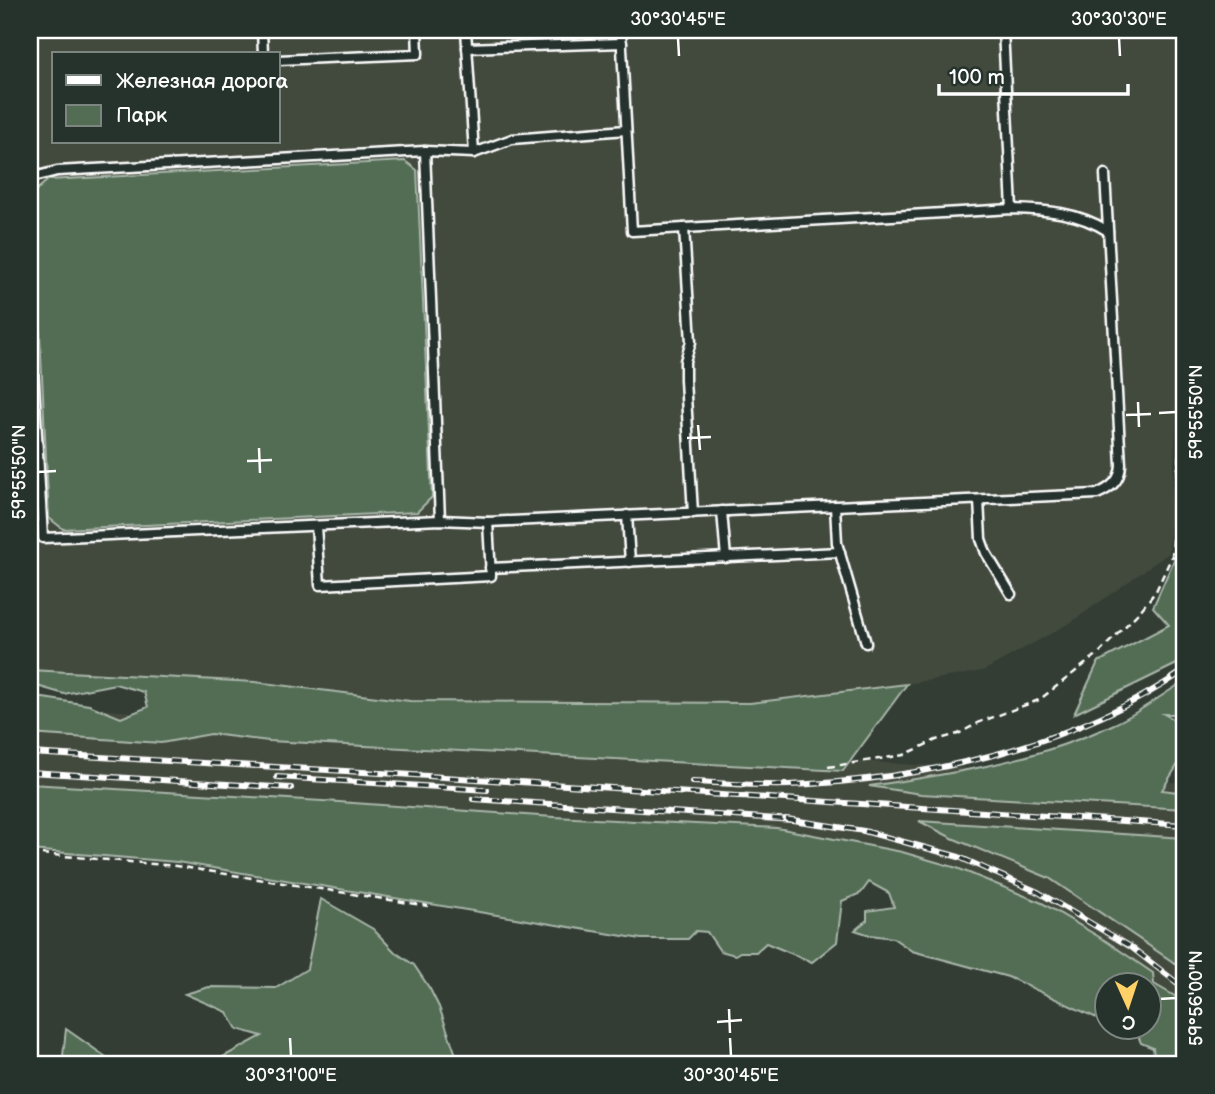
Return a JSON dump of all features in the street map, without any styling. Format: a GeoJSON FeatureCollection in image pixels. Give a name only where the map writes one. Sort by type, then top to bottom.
{"type":"FeatureCollection","features":[{"type":"Feature","properties":{"kind":"lane"},"geometry":{"type":"LineString","coordinates":[[262,30],[263,52]]}},
{"type":"Feature","properties":{"kind":"lane"},"geometry":{"type":"LineString","coordinates":[[280,60],[418,54],[417,30]]}},
{"type":"Feature","properties":{"kind":"lane"},"geometry":{"type":"LineString","coordinates":[[466,30],[474,153]]}},
{"type":"Feature","properties":{"kind":"lane"},"geometry":{"type":"LineString","coordinates":[[621,30],[632,231],[1012,209],[1071,215],[1093,222],[1108,231]]}},
{"type":"Feature","properties":{"kind":"lane"},"geometry":{"type":"LineString","coordinates":[[1003,30],[1012,209]]}},
{"type":"Feature","properties":{"kind":"lane"},"geometry":{"type":"LineString","coordinates":[[467,48],[621,43]]}},
{"type":"Feature","properties":{"kind":"lane"},"geometry":{"type":"LineString","coordinates":[[30,178],[57,171],[425,151],[474,153],[512,139],[626,130]]}},
{"type":"Feature","properties":{"kind":"lane"},"geometry":{"type":"LineString","coordinates":[[425,151],[440,520]]}},
{"type":"Feature","properties":{"kind":"lane"},"geometry":{"type":"LineString","coordinates":[[30,296],[43,538],[440,520],[488,522],[1097,494],[1107,490],[1120,475],[1105,174]]}},
{"type":"Feature","properties":{"kind":"lane"},"geometry":{"type":"LineString","coordinates":[[684,228],[691,342],[685,361],[685,380],[692,513]]}},
{"type":"Feature","properties":{"kind":"lane"},"geometry":{"type":"LineString","coordinates":[[30,487],[40,486]]}},
{"type":"Feature","properties":{"kind":"lane"},"geometry":{"type":"LineString","coordinates":[[979,500],[981,539],[986,554],[1011,594]]}},
{"type":"Feature","properties":{"kind":"lane"},"geometry":{"type":"LineString","coordinates":[[835,506],[837,543],[866,643]]}},
{"type":"Feature","properties":{"kind":"lane"},"geometry":{"type":"LineString","coordinates":[[722,511],[726,558]]}},
{"type":"Feature","properties":{"kind":"lane"},"geometry":{"type":"LineString","coordinates":[[627,515],[630,562]]}},
{"type":"Feature","properties":{"kind":"lane"},"geometry":{"type":"LineString","coordinates":[[316,526],[320,585],[491,576],[488,522]]}},
{"type":"Feature","properties":{"kind":"lane"},"geometry":{"type":"LineString","coordinates":[[490,568],[840,552]]}},
{"type":"Feature","properties":{"kind":"path"},"geometry":{"type":"LineString","coordinates":[[828,767],[904,755],[1039,700],[1098,654],[1140,611],[1156,591],[1172,556],[1185,362]]}},
{"type":"Feature","properties":{"kind":"path"},"geometry":{"type":"LineString","coordinates":[[1172,556],[1185,560]]}},
{"type":"Feature","properties":{"kind":"path"},"geometry":{"type":"LineString","coordinates":[[30,853],[176,866],[428,906]]}},
{"type":"Feature","properties":{"kind":"shaded area"},"geometry":{"type":"Polygon","coordinates":[[[30,30],[1185,30],[1185,266],[1169,553],[1070,623],[983,671],[907,684],[750,703],[410,701],[255,682],[30,670],[30,30]]]}},
{"type":"Feature","properties":{"kind":"shaded area"},"geometry":{"type":"Polygon","coordinates":[[[30,705],[1185,783],[1185,1017],[1162,998],[1162,972],[1121,972],[902,859],[30,793],[30,705]]]}},
{"type":"Feature","properties":{"kind":"green space"},"geometry":{"type":"Polygon","coordinates":[[[405,161],[417,170],[432,497],[417,512],[63,529],[49,518],[33,193],[48,180],[405,161]]]}},
{"type":"Feature","properties":{"kind":"green space"},"geometry":{"type":"Polygon","coordinates":[[[1185,430],[1185,660],[1074,714],[1098,662],[1169,625],[1153,607],[1177,553],[1185,430]]]}},
{"type":"Feature","properties":{"kind":"green space"},"geometry":{"type":"Polygon","coordinates":[[[30,670],[255,682],[410,701],[750,703],[907,684],[843,771],[269,741],[211,734],[161,743],[30,734],[30,696],[89,705],[121,718],[148,707],[144,692],[115,684],[64,694],[30,684],[30,670]]]}},
{"type":"Feature","properties":{"kind":"green space"},"geometry":{"type":"Polygon","coordinates":[[[1185,681],[1185,714],[1164,714],[1185,726],[1185,753],[1162,790],[1185,793],[1185,809],[921,794],[869,786],[962,771],[1054,748],[1122,721],[1185,681]]]}},
{"type":"Feature","properties":{"kind":"green space"},"geometry":{"type":"Polygon","coordinates":[[[30,784],[554,817],[777,828],[902,852],[957,868],[1042,903],[1152,972],[1092,972],[1092,1016],[1008,977],[912,951],[893,938],[855,930],[867,920],[867,911],[894,907],[889,893],[869,882],[861,893],[842,901],[837,942],[812,962],[766,943],[756,952],[740,952],[735,955],[720,951],[707,932],[696,931],[688,939],[641,939],[177,862],[30,850],[35,807],[30,806],[30,784]]]}},
{"type":"Feature","properties":{"kind":"green space"},"geometry":{"type":"Polygon","coordinates":[[[919,821],[1185,838],[1185,970],[1049,878],[952,838],[919,821]]]}},
{"type":"Feature","properties":{"kind":"green space"},"geometry":{"type":"Polygon","coordinates":[[[321,899],[373,929],[395,952],[414,965],[439,1007],[457,1064],[210,1064],[262,1036],[237,1029],[227,1012],[185,994],[209,987],[276,988],[307,969],[321,899]]]}},
{"type":"Feature","properties":{"kind":"green space"},"geometry":{"type":"Polygon","coordinates":[[[1162,989],[1185,1002],[1185,1064],[1155,1064],[1153,1048],[1141,1043],[1162,1042],[1162,989]]]}},
{"type":"Feature","properties":{"kind":"green space"},"geometry":{"type":"Polygon","coordinates":[[[66,1029],[109,1059],[139,1064],[67,1064],[63,1056],[66,1029]]]}},
{"type":"Feature","properties":{"kind":"railway"},"geometry":{"type":"LineString","coordinates":[[692,782],[752,785],[839,782],[943,767],[1046,739],[1095,720],[1141,697],[1185,670]]}},
{"type":"Feature","properties":{"kind":"railway"},"geometry":{"type":"LineString","coordinates":[[30,753],[1185,825]]}},
{"type":"Feature","properties":{"kind":"railway"},"geometry":{"type":"LineString","coordinates":[[30,772],[291,788]]}},
{"type":"Feature","properties":{"kind":"railway"},"geometry":{"type":"LineString","coordinates":[[277,777],[487,790]]}},
{"type":"Feature","properties":{"kind":"railway"},"geometry":{"type":"LineString","coordinates":[[473,799],[794,820]]}},
{"type":"Feature","properties":{"kind":"railway"},"geometry":{"type":"LineString","coordinates":[[786,819],[864,831],[959,857],[1038,892],[1131,947],[1185,989]]}}]}
